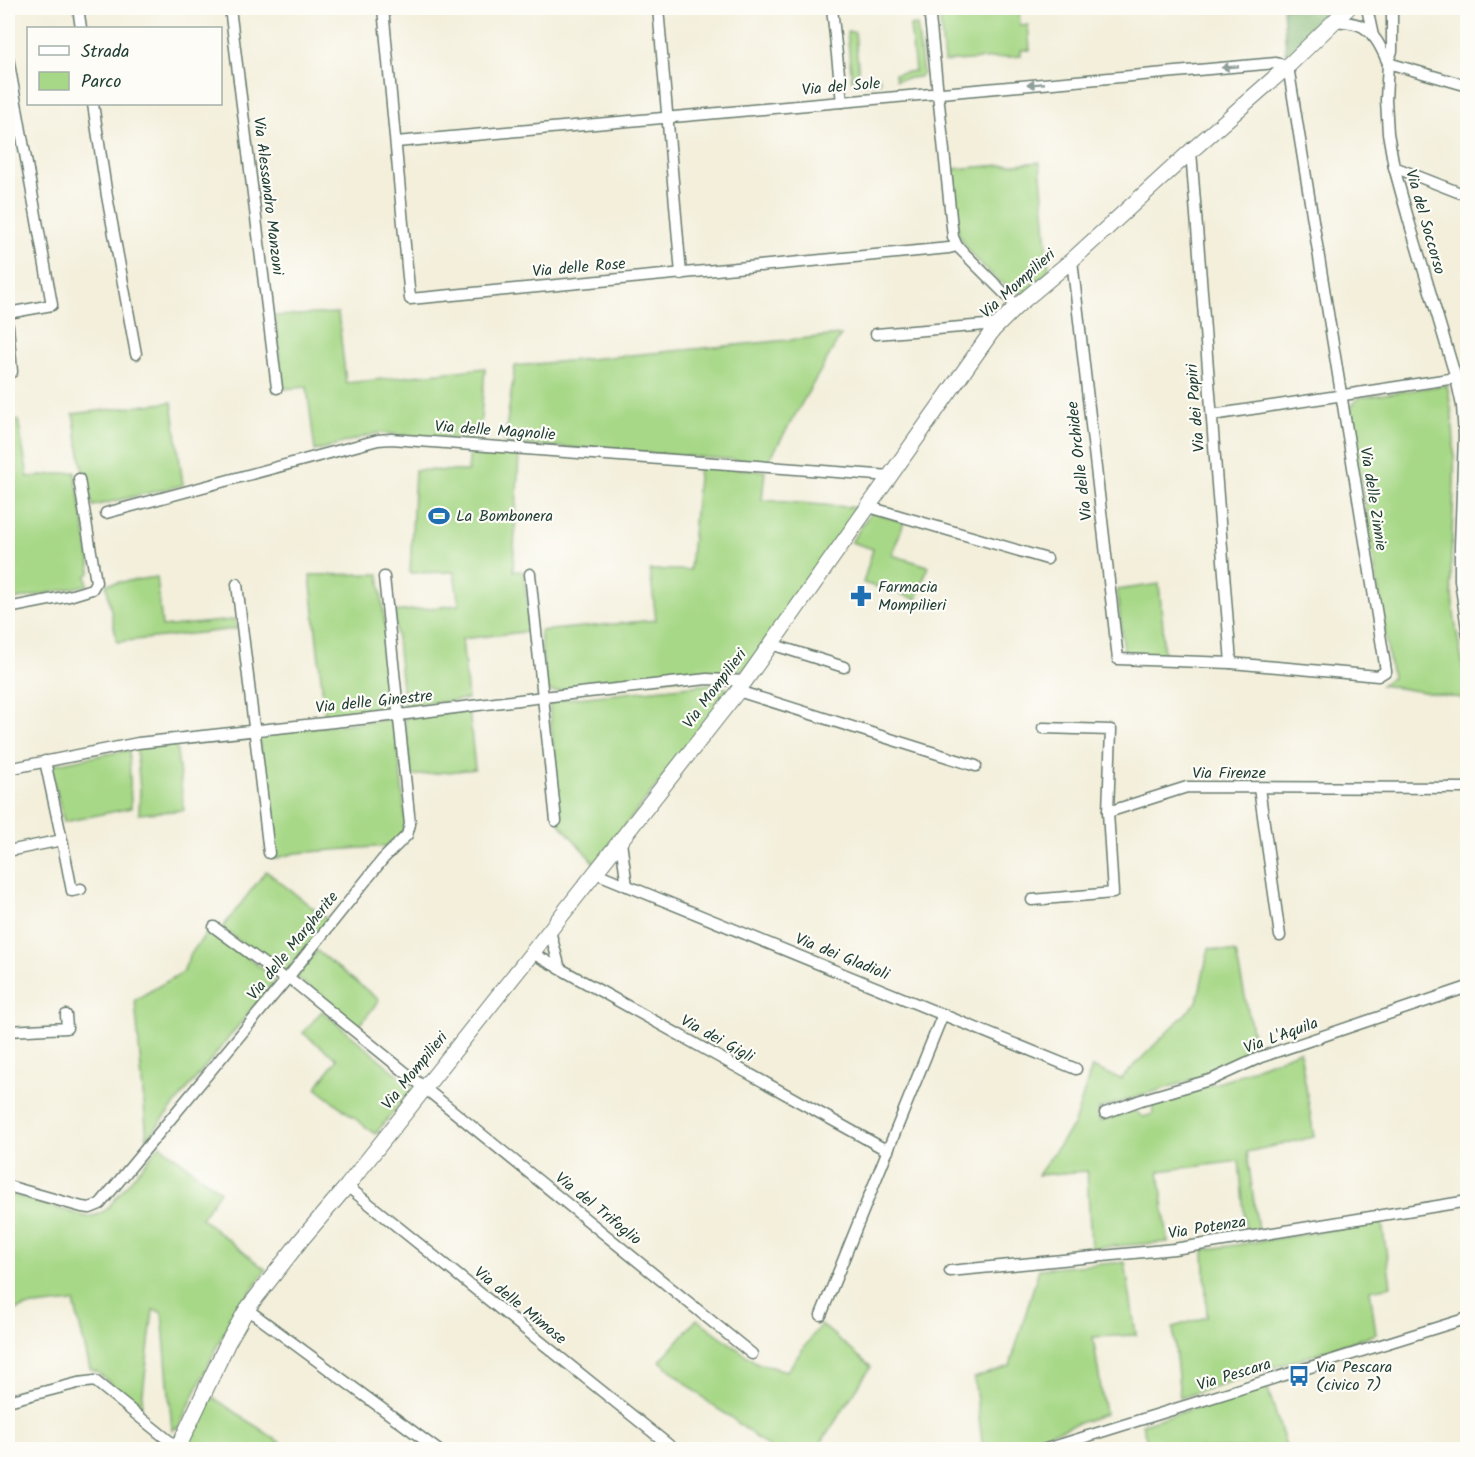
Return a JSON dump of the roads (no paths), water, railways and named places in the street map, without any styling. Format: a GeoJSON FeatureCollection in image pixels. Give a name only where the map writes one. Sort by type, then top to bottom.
{"type":"FeatureCollection","features":[{"type":"Feature","properties":{"kind":"street"},"geometry":{"type":"LineString","coordinates":[[78,8],[81,27]]}},
{"type":"Feature","properties":{"kind":"street","name":"Via Alessandro Manzoni"},"geometry":{"type":"LineString","coordinates":[[230,8],[277,388]]}},
{"type":"Feature","properties":{"kind":"street","name":"Via delle Rose"},"geometry":{"type":"LineString","coordinates":[[383,8],[410,299],[957,246]]}},
{"type":"Feature","properties":{"kind":"street"},"geometry":{"type":"LineString","coordinates":[[658,8],[681,274]]}},
{"type":"Feature","properties":{"kind":"street"},"geometry":{"type":"LineString","coordinates":[[832,8],[842,102]]}},
{"type":"Feature","properties":{"kind":"street"},"geometry":{"type":"LineString","coordinates":[[929,8],[953,237],[957,246],[1017,306]]}},
{"type":"Feature","properties":{"kind":"street","name":"Via Mompilieri"},"geometry":{"type":"LineString","coordinates":[[177,1449],[228,1342],[247,1309],[550,932],[742,686],[999,324],[1288,66],[1348,8]]}},
{"type":"Feature","properties":{"kind":"street"},"geometry":{"type":"LineString","coordinates":[[1367,8],[1373,36]]}},
{"type":"Feature","properties":{"kind":"street","name":"Via del Soccorso"},"geometry":{"type":"LineString","coordinates":[[1391,9],[1392,51],[1388,63],[1386,100],[1388,133],[1394,168],[1465,407],[1460,580],[1467,636]]}},
{"type":"Feature","properties":{"kind":"street"},"geometry":{"type":"LineString","coordinates":[[1335,21],[1363,27],[1380,46],[1388,63],[1467,86]]}},
{"type":"Feature","properties":{"kind":"street"},"geometry":{"type":"LineString","coordinates":[[8,58],[52,305],[8,313]]}},
{"type":"Feature","properties":{"kind":"street","name":"Via del Sole"},"geometry":{"type":"LineString","coordinates":[[396,142],[1276,63],[1288,66]]}},
{"type":"Feature","properties":{"kind":"street","name":"Via delle Zinnie"},"geometry":{"type":"LineString","coordinates":[[1118,659],[1231,663],[1378,676],[1386,671],[1288,66]]}},
{"type":"Feature","properties":{"kind":"street"},"geometry":{"type":"LineString","coordinates":[[93,105],[136,354]]}},
{"type":"Feature","properties":{"kind":"street","name":"Via dei Papiri"},"geometry":{"type":"LineString","coordinates":[[1191,151],[1231,663]]}},
{"type":"Feature","properties":{"kind":"street"},"geometry":{"type":"LineString","coordinates":[[1394,168],[1467,196]]}},
{"type":"Feature","properties":{"kind":"street","name":"Via delle Orchidee"},"geometry":{"type":"LineString","coordinates":[[1072,260],[1118,659]]}},
{"type":"Feature","properties":{"kind":"street"},"geometry":{"type":"LineString","coordinates":[[876,334],[999,324]]}},
{"type":"Feature","properties":{"kind":"street"},"geometry":{"type":"LineString","coordinates":[[8,326],[12,372]]}},
{"type":"Feature","properties":{"kind":"street"},"geometry":{"type":"LineString","coordinates":[[1212,415],[1455,378]]}},
{"type":"Feature","properties":{"kind":"street","name":"Via delle Magnolie"},"geometry":{"type":"LineString","coordinates":[[106,513],[385,439],[891,476]]}},
{"type":"Feature","properties":{"kind":"street"},"geometry":{"type":"LineString","coordinates":[[8,608],[69,596],[92,589],[96,582],[79,479]]}},
{"type":"Feature","properties":{"kind":"street"},"geometry":{"type":"LineString","coordinates":[[869,507],[1047,559]]}},
{"type":"Feature","properties":{"kind":"street"},"geometry":{"type":"LineString","coordinates":[[530,574],[556,821]]}},
{"type":"Feature","properties":{"kind":"street","name":"Via delle Margherite"},"geometry":{"type":"LineString","coordinates":[[8,1186],[82,1207],[90,1208],[100,1204],[287,979],[383,859],[407,835],[410,824],[384,577]]}},
{"type":"Feature","properties":{"kind":"street"},"geometry":{"type":"LineString","coordinates":[[237,584],[269,853]]}},
{"type":"Feature","properties":{"kind":"street"},"geometry":{"type":"LineString","coordinates":[[771,644],[844,667]]}},
{"type":"Feature","properties":{"kind":"street","name":"Via delle Ginestre"},"geometry":{"type":"LineString","coordinates":[[8,769],[138,743],[707,679],[742,686],[976,766]]}},
{"type":"Feature","properties":{"kind":"street"},"geometry":{"type":"LineString","coordinates":[[1032,900],[1113,893],[1108,812],[1111,730],[1043,728]]}},
{"type":"Feature","properties":{"kind":"street"},"geometry":{"type":"LineString","coordinates":[[45,761],[72,891],[81,889]]}},
{"type":"Feature","properties":{"kind":"street","name":"Via Firenze"},"geometry":{"type":"LineString","coordinates":[[1108,812],[1187,787],[1467,788]]}},
{"type":"Feature","properties":{"kind":"street"},"geometry":{"type":"LineString","coordinates":[[1259,788],[1280,936]]}},
{"type":"Feature","properties":{"kind":"street"},"geometry":{"type":"LineString","coordinates":[[8,851],[62,840]]}},
{"type":"Feature","properties":{"kind":"street"},"geometry":{"type":"LineString","coordinates":[[621,842],[627,886]]}},
{"type":"Feature","properties":{"kind":"street","name":"Via dei Gladioli"},"geometry":{"type":"LineString","coordinates":[[596,873],[1076,1069]]}},
{"type":"Feature","properties":{"kind":"street","name":"Via del Trifoglio"},"geometry":{"type":"LineString","coordinates":[[214,927],[287,979],[752,1354]]}},
{"type":"Feature","properties":{"kind":"street"},"geometry":{"type":"LineString","coordinates":[[550,932],[560,969]]}},
{"type":"Feature","properties":{"kind":"street","name":"Via dei Gigli"},"geometry":{"type":"LineString","coordinates":[[532,953],[888,1151]]}},
{"type":"Feature","properties":{"kind":"street","name":"Via L'Aquila"},"geometry":{"type":"LineString","coordinates":[[1105,1113],[1213,1079],[1261,1057],[1467,987]]}},
{"type":"Feature","properties":{"kind":"street"},"geometry":{"type":"LineString","coordinates":[[821,1315],[943,1014]]}},
{"type":"Feature","properties":{"kind":"street"},"geometry":{"type":"LineString","coordinates":[[8,1031],[67,1029],[66,1015]]}},
{"type":"Feature","properties":{"kind":"street","name":"Via delle Mimose"},"geometry":{"type":"LineString","coordinates":[[347,1186],[675,1449]]}},
{"type":"Feature","properties":{"kind":"street","name":"Via Potenza"},"geometry":{"type":"LineString","coordinates":[[950,1271],[1174,1249],[1467,1201]]}},
{"type":"Feature","properties":{"kind":"street"},"geometry":{"type":"LineString","coordinates":[[247,1309],[438,1449]]}},
{"type":"Feature","properties":{"kind":"street","name":"Via Pescara"},"geometry":{"type":"LineString","coordinates":[[1043,1449],[1467,1318]]}},
{"type":"Feature","properties":{"kind":"street"},"geometry":{"type":"LineString","coordinates":[[8,1401],[78,1383],[95,1381],[177,1449]]}},
{"type":"Feature","properties":{"kind":"place","name":"La Bombonera"},"geometry":{"type":"Point","coordinates":[439,516]}},
{"type":"Feature","properties":{"kind":"place","name":"Farmacia Mompilieri"},"geometry":{"type":"Point","coordinates":[861,596]}},
{"type":"Feature","properties":{"kind":"place","name":"Via Pescara (civico 7)"},"geometry":{"type":"Point","coordinates":[1299,1376]}}]}
